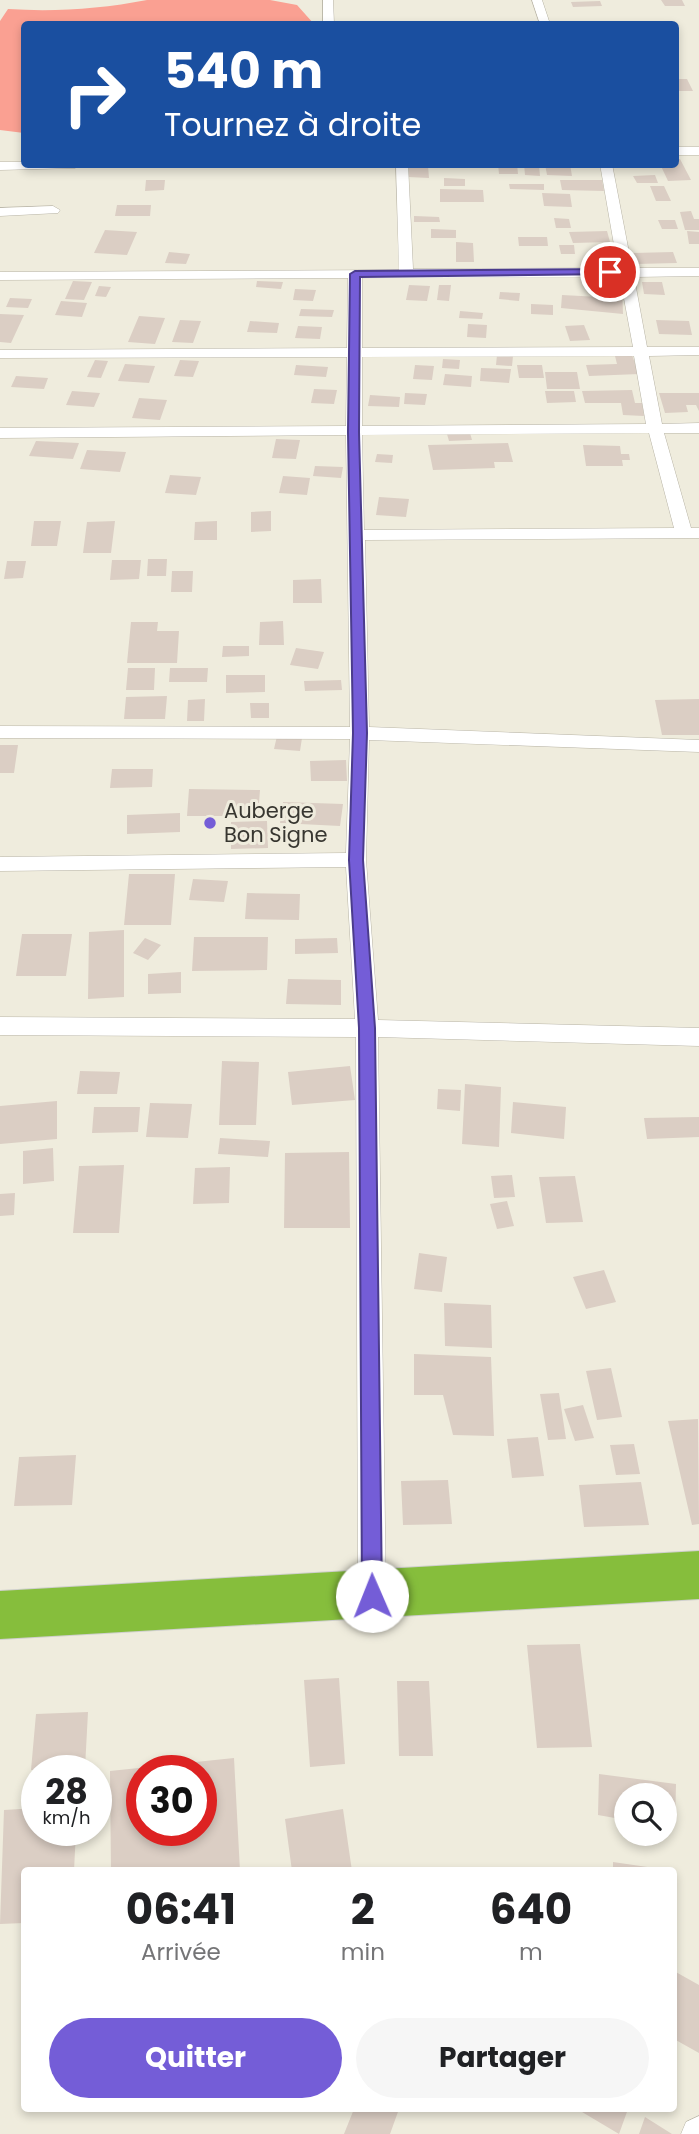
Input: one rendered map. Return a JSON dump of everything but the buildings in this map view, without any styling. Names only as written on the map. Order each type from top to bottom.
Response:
[{"type":"highway","points":[[0,1615],[372,1596],[699,1575]]},
{"type":"street","points":[[328,0],[328,21]]},
{"type":"street","points":[[537,0],[544,21]]},
{"type":"street","points":[[679,151],[699,151]]},
{"type":"street","points":[[0,166],[21,165]]},
{"type":"street","points":[[402,168],[406,274]]},
{"type":"street","points":[[356,535],[692,533],[655,428],[607,168]]},
{"type":"street","points":[[0,212],[53,210]]},
{"type":"street","points":[[0,276],[699,272]]},
{"type":"street","points":[[355,274],[353,352],[360,733],[356,860],[367,1028],[372,1596]]},
{"type":"street","points":[[0,354],[699,351]]},
{"type":"street","points":[[0,433],[699,428]]},
{"type":"street","points":[[0,732],[360,733],[699,746]]},
{"type":"street","points":[[0,864],[356,860]]},
{"type":"street","points":[[0,1026],[367,1028],[699,1037]]},
{"type":"shaded area","points":[[147,0],[270,0],[297,5],[311,21],[21,21],[21,133],[0,130],[0,21],[8,9],[112,6]]},
{"type":"place","name":"Auberge Bon Signe","points":[[210,823]]},
{"type":"route","points":[[372,1596],[367,1028],[356,860],[360,733],[353,352],[355,274],[610,272]]}]
